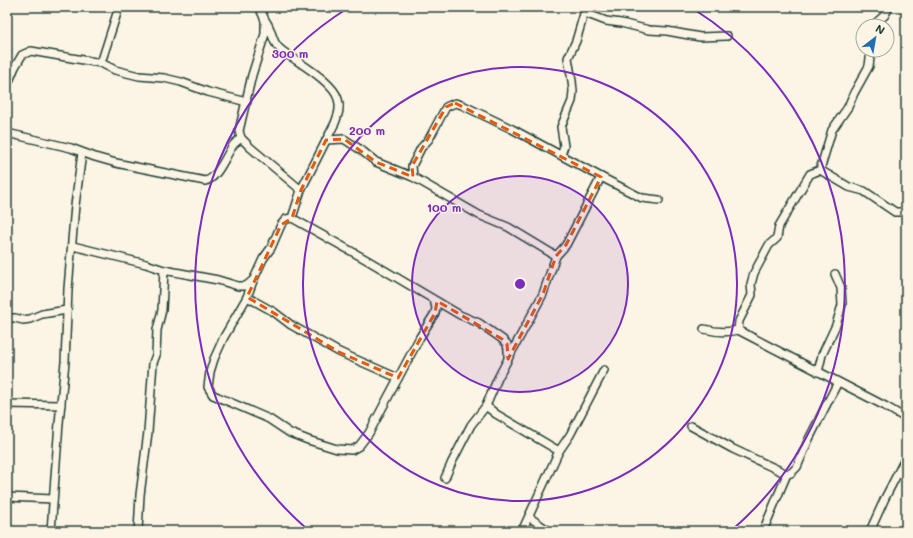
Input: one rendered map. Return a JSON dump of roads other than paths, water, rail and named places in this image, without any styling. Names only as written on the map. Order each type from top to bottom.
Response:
[{"type":"street","points":[[101,63],[119,7]]},
{"type":"street","points":[[259,7],[269,25],[272,37],[278,47],[322,79],[338,97],[340,107],[339,114],[301,190],[292,218]]},
{"type":"street","points":[[882,18],[889,7]]},
{"type":"street","points":[[561,155],[564,146],[561,127],[572,101],[573,91],[568,58],[576,41],[586,10],[606,21],[636,26],[649,30],[667,31],[700,37],[727,36]]},
{"type":"street","points":[[265,20],[265,34],[252,75],[239,131],[241,138],[251,148],[301,190]]},
{"type":"street","points":[[7,86],[22,55],[31,51],[101,63],[115,70],[139,76],[164,78],[181,82],[208,92],[246,102]]},
{"type":"street","points":[[820,170],[832,130],[848,107],[854,93],[870,66],[870,58]]},
{"type":"street","points":[[412,177],[412,166],[421,148],[429,139],[446,107],[454,103],[505,125],[642,198],[659,200]]},
{"type":"street","points":[[7,133],[71,148],[82,153],[116,162],[205,181],[210,180],[235,143],[241,138]]},
{"type":"street","points":[[326,140],[344,139],[376,162],[412,177],[479,215],[508,227],[556,256]]},
{"type":"street","points":[[50,531],[65,362],[68,289],[75,205],[82,153]]},
{"type":"street","points":[[820,170],[849,187],[864,192],[895,212],[906,212]]},
{"type":"street","points":[[738,330],[739,321],[752,295],[754,273],[769,245],[777,238],[779,226],[810,174],[820,170]]},
{"type":"street","points":[[445,478],[471,425],[486,406],[498,378],[542,294],[556,256],[566,245],[601,177]]},
{"type":"street","points":[[434,300],[436,308],[435,313],[369,433],[359,446],[352,450],[337,450],[285,430],[269,419],[218,398],[213,395],[208,387],[210,372],[224,337],[247,297],[263,259],[271,248],[281,225],[286,220],[292,218],[368,260],[460,315],[479,323],[507,344],[508,359]]},
{"type":"street","points":[[72,246],[146,264],[164,270],[218,280],[238,286],[246,286],[253,281]]},
{"type":"street","points":[[138,531],[140,495],[148,432],[153,363],[156,355],[157,330],[162,310],[164,270]]},
{"type":"street","points":[[818,372],[822,355],[836,325],[842,305],[841,288],[834,274]]},
{"type":"street","points":[[247,297],[339,352],[398,378]]},
{"type":"street","points":[[7,318],[23,320],[42,314],[67,310]]},
{"type":"street","points":[[704,329],[716,332],[730,332],[738,330],[885,406],[906,421]]},
{"type":"street","points":[[522,531],[559,451],[570,435],[604,370]]},
{"type":"street","points":[[763,531],[787,474],[791,473],[797,467],[809,439],[838,382]]},
{"type":"street","points":[[7,404],[61,405]]},
{"type":"street","points":[[486,406],[496,414],[559,451]]},
{"type":"street","points":[[691,426],[733,449],[787,474]]},
{"type":"street","points":[[870,531],[906,457]]},
{"type":"street","points":[[7,497],[53,499]]},
{"type":"street","points":[[529,517],[549,531]]}]
